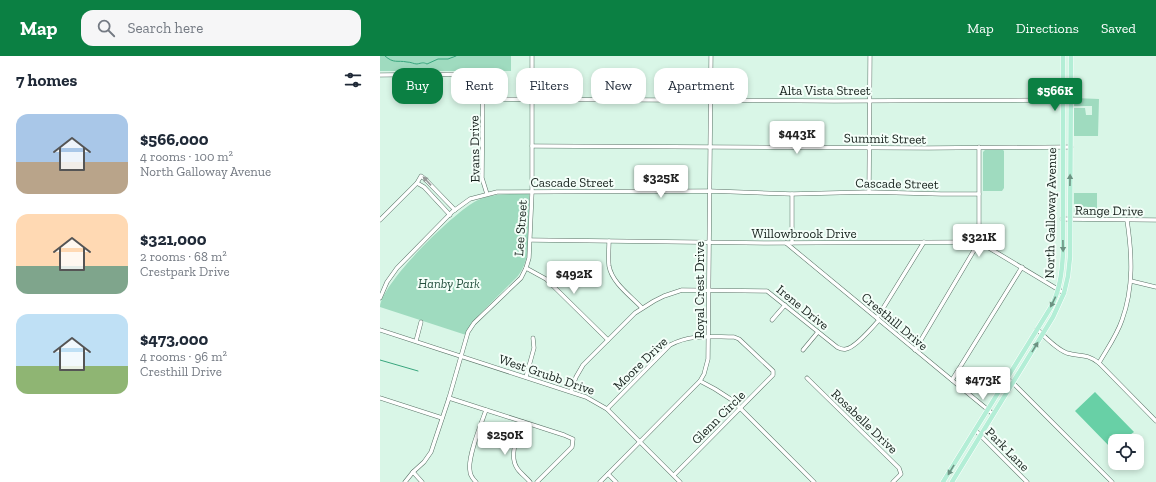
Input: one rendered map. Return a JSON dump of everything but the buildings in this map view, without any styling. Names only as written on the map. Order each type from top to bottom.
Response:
[{"type":"main road","name":"North Galloway Avenue","points":[[944,482],[1051,307],[1058,289],[1063,260],[1062,219],[1064,56]]},
{"type":"main road","name":"North Galloway Avenue","points":[[952,482],[1043,334],[1057,309],[1064,292],[1068,276],[1070,257],[1071,56]]},
{"type":"main road","points":[[964,448],[970,452]]},
{"type":"street","name":"Lee Street","points":[[532,56],[532,68]]},
{"type":"street","name":"Royal Crest Drive","points":[[711,56],[711,68]]},
{"type":"street","points":[[869,192],[870,56]]},
{"type":"street","name":"Evans Drive","points":[[380,75],[451,74]]},
{"type":"street","name":"Alta Vista Street","points":[[583,99],[654,99]]},
{"type":"street","name":"Alta Vista Street","points":[[748,100],[1070,100]]},
{"type":"street","name":"Evans Drive","points":[[483,104],[482,178],[487,194]]},
{"type":"street","name":"Lee Street","points":[[405,482],[412,472],[428,457],[442,418],[468,332],[474,323],[521,278],[526,268],[531,240],[532,104]]},
{"type":"street","name":"Royal Crest Drive","points":[[600,482],[700,381],[704,374],[708,359],[709,337],[711,104]]},
{"type":"street","name":"Summit Street","points":[[532,146],[1071,147]]},
{"type":"street","points":[[915,350],[979,242],[980,147]]},
{"type":"street","points":[[380,218],[417,183],[420,177],[424,177],[455,210]]},
{"type":"street","points":[[417,183],[424,187],[450,214]]},
{"type":"street","name":"Cascade Street","points":[[380,298],[387,282],[397,268],[450,214],[470,199],[487,194],[505,192],[710,192],[792,194],[869,192],[979,194]]},
{"type":"street","points":[[792,194],[792,243]]},
{"type":"street","name":"Range Drive","points":[[1062,219],[1156,220]]},
{"type":"street","points":[[1099,363],[1122,320],[1128,298],[1132,262],[1127,220]]},
{"type":"street","name":"Willowbrook Drive","points":[[531,240],[792,243],[979,242]]},
{"type":"street","points":[[609,241],[609,265],[612,274],[615,280],[642,308]]},
{"type":"street","name":"Cresthill Drive","points":[[785,242],[993,414]]},
{"type":"street","name":"Irene Drive","points":[[571,391],[576,376],[584,365],[642,308],[664,296],[682,290],[767,290],[836,347],[846,349],[851,347],[867,334],[878,319],[924,242]]},
{"type":"street","points":[[979,242],[1064,292]]},
{"type":"street","points":[[952,380],[1022,267]]},
{"type":"street","points":[[526,268],[546,279],[608,340]]},
{"type":"street","points":[[1131,281],[1156,287]]},
{"type":"street","points":[[772,320],[785,305]]},
{"type":"street","points":[[416,341],[422,322]]},
{"type":"street","points":[[1037,329],[1063,351],[1072,354],[1084,355],[1099,363],[1156,421]]},
{"type":"street","name":"West Grubb Drive","points":[[380,330],[586,396],[607,409],[680,482]]},
{"type":"street","points":[[803,350],[818,332]]},
{"type":"street","name":"Moore Drive","points":[[607,409],[670,345],[689,338],[734,337],[739,339],[772,371]]},
{"type":"street","points":[[526,377],[534,348],[533,338]]},
{"type":"street","name":"Glenn Circle","points":[[674,475],[773,375],[772,371]]},
{"type":"street","name":"Rosabelle Drive","points":[[807,378],[900,468],[901,474],[894,481]]},
{"type":"street","points":[[1007,379],[1013,383],[1112,482]]},
{"type":"street","points":[[700,381],[732,400],[814,482]]},
{"type":"street","points":[[380,398],[442,418]]},
{"type":"street","points":[[448,398],[569,436],[573,439],[572,447],[537,482]]},
{"type":"street","points":[[476,482],[469,470],[470,460],[486,410]]},
{"type":"street","points":[[523,422],[513,458],[516,467],[530,482]]},
{"type":"street","name":"Park Lane","points":[[975,430],[1027,482]]},
{"type":"street","points":[[412,472],[422,482]]},
{"type":"street","points":[[608,474],[616,482]]},
{"type":"green space","points":[[380,56],[511,56],[511,71],[508,71],[508,68],[451,68],[451,71],[443,71],[443,68],[392,68],[392,71],[380,71]]},
{"type":"green space","points":[[1075,98],[1099,99],[1098,136],[1074,136],[1074,108],[1085,108],[1086,115],[1092,115],[1092,106],[1074,106]]},
{"type":"green space","points":[[985,150],[1004,151],[1004,188],[1002,191],[983,191],[983,152]]},
{"type":"green space","points":[[1074,193],[1097,193],[1097,215],[1074,214]]},
{"type":"green space","name":"Hanby Park","points":[[503,194],[529,194],[530,237],[529,248],[523,268],[518,276],[472,322],[466,335],[380,307],[384,296],[406,265],[421,248],[468,206],[478,200],[490,196]]},
{"type":"green space","points":[[1095,392],[1134,432],[1131,434],[1108,434],[1108,445],[1075,411]]},
{"type":"waterway","points":[[385,56],[393,61],[417,64],[427,64],[438,59],[448,59],[456,56]]},
{"type":"waterway","points":[[380,360],[418,371]]}]
